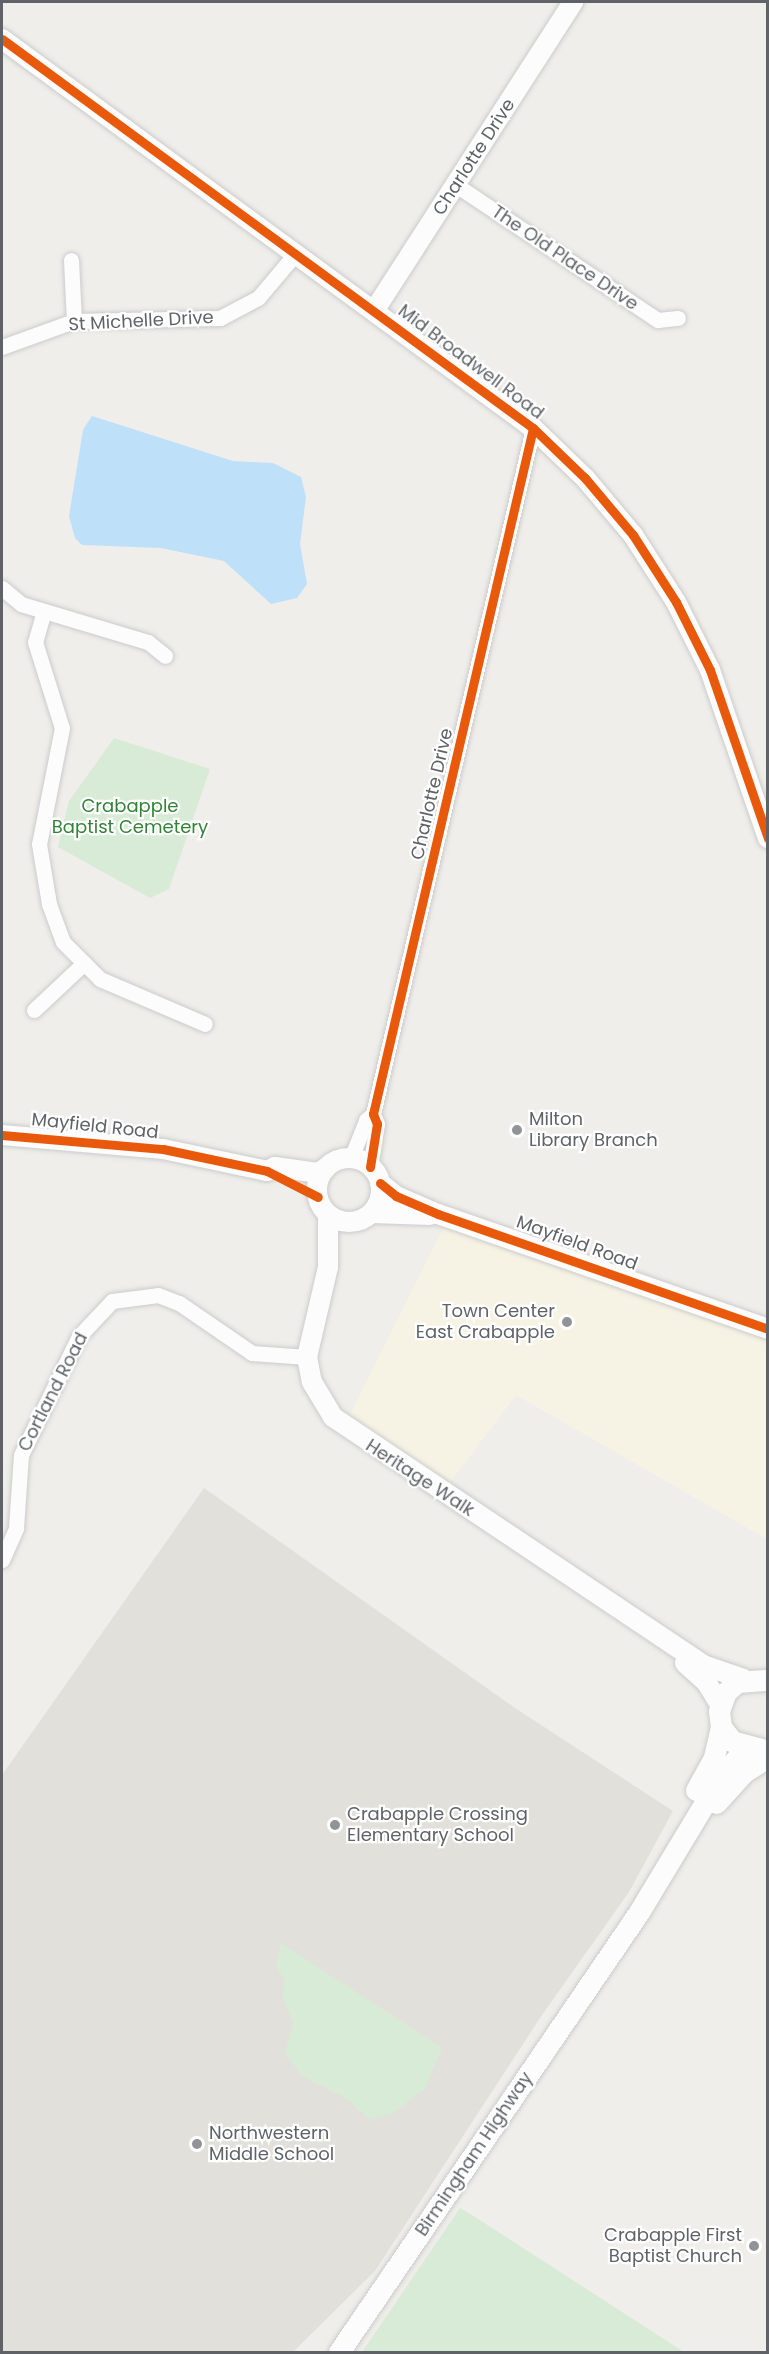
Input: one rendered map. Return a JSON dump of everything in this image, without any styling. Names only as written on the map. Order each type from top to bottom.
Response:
[{"type":"main road","points":[[720,1705],[726,1692],[759,1677]]},
{"type":"main road","name":"Birmingham Highway","points":[[607,1955],[710,1765],[721,1726],[720,1705]]},
{"type":"main road","points":[[721,1726],[737,1745],[764,1750]]},
{"type":"main road","name":"Birmingham Highway","points":[[339,2352],[607,1955],[685,1837],[729,1765],[764,1750]]},
{"type":"street","name":"Charlotte Drive","points":[[374,311],[573,2]]},
{"type":"street","name":"Mid Broadwell Road","points":[[2,39],[533,428],[609,504],[676,602],[710,670],[768,838]]},
{"type":"street","name":"The Old Place Drive","points":[[456,185],[658,320],[678,318]]},
{"type":"street","name":"St Michelle Drive","points":[[2,347],[74,321],[220,318],[258,298],[296,253]]},
{"type":"street","points":[[70,260],[74,321]]},
{"type":"street","name":"Charlotte Drive","points":[[375,1175],[377,1124],[373,1114],[533,428]]},
{"type":"street","points":[[2,588],[21,604],[148,642],[165,656]]},
{"type":"street","points":[[44,610],[35,642],[62,728],[39,844],[49,904],[63,942],[100,979],[205,1024]]},
{"type":"street","points":[[34,1010],[84,963]]},
{"type":"street","name":"Charlotte Drive","points":[[345,1159],[353,1154],[366,1120],[373,1114]]},
{"type":"street","name":"Mayfield Road","points":[[2,1135],[163,1149],[267,1171],[318,1197]]},
{"type":"street","points":[[345,1159],[375,1175],[381,1194],[372,1213],[351,1222],[328,1215],[318,1197],[318,1181],[326,1168],[345,1159]]},
{"type":"street","name":"Mayfield Road","points":[[267,1171],[275,1167],[318,1173],[326,1168]]},
{"type":"street","name":"Mayfield Road","points":[[375,1175],[396,1196],[438,1214],[768,1329]]},
{"type":"street","name":"Mayfield Road","points":[[372,1213],[438,1214]]},
{"type":"street","name":"Heritage Walk","points":[[328,1215],[328,1267],[307,1358],[320,1401],[356,1436],[703,1665],[759,1677]]},
{"type":"street","name":"Heritage Walk","points":[[328,1267],[351,1222]]},
{"type":"street","name":"Cortland Road","points":[[2,1560],[16,1528],[21,1455],[79,1336],[112,1301],[158,1295],[178,1303],[252,1353],[307,1358]]},
{"type":"street","name":"Heritage Walk","points":[[641,1623],[707,1683],[720,1705]]},
{"type":"shaded area","points":[[451,1213],[767,1319],[767,1539],[516,1395],[445,1489],[346,1422]]},
{"type":"shaded area","name":"Crabapple Crossing Elementary School","points":[[204,1488],[515,1708],[673,1811],[629,1892],[542,2015],[375,2271],[293,2352],[2,2352],[2,1775]]},
{"type":"green space","name":"Crabapple Baptist Cemetery","points":[[114,738],[210,769],[169,889],[150,898],[58,847],[69,801]]},
{"type":"green space","points":[[281,1943],[442,2048],[425,2088],[392,2114],[369,2119],[347,2099],[302,2076],[285,2053],[293,2023],[283,1998],[284,1979],[276,1966]]},
{"type":"green space","points":[[460,2208],[472,2215],[684,2352],[362,2352]]},
{"type":"water","points":[[92,416],[233,461],[273,463],[301,477],[306,497],[300,544],[307,584],[297,598],[271,604],[224,561],[161,548],[82,545],[75,538],[69,516],[83,430]]},
{"type":"cycle path","points":[[2,39],[533,428],[585,478],[633,535],[676,602],[710,670],[768,838]]},
{"type":"cycle path","points":[[370,1167],[377,1124],[373,1114],[533,428]]},
{"type":"cycle path","points":[[2,1135],[163,1149],[267,1171],[318,1197]]},
{"type":"cycle path","points":[[380,1183],[396,1196],[438,1214],[768,1329]]},
{"type":"place","name":"Milton Library Branch","points":[[517,1130]]},
{"type":"place","name":"Town Center East Crabapple","points":[[567,1322]]},
{"type":"place","name":"Crabapple Crossing Elementary School","points":[[335,1825]]},
{"type":"place","name":"Northwestern Middle School","points":[[197,2144]]},
{"type":"place","name":"Crabapple First Baptist Church","points":[[754,2246]]}]
